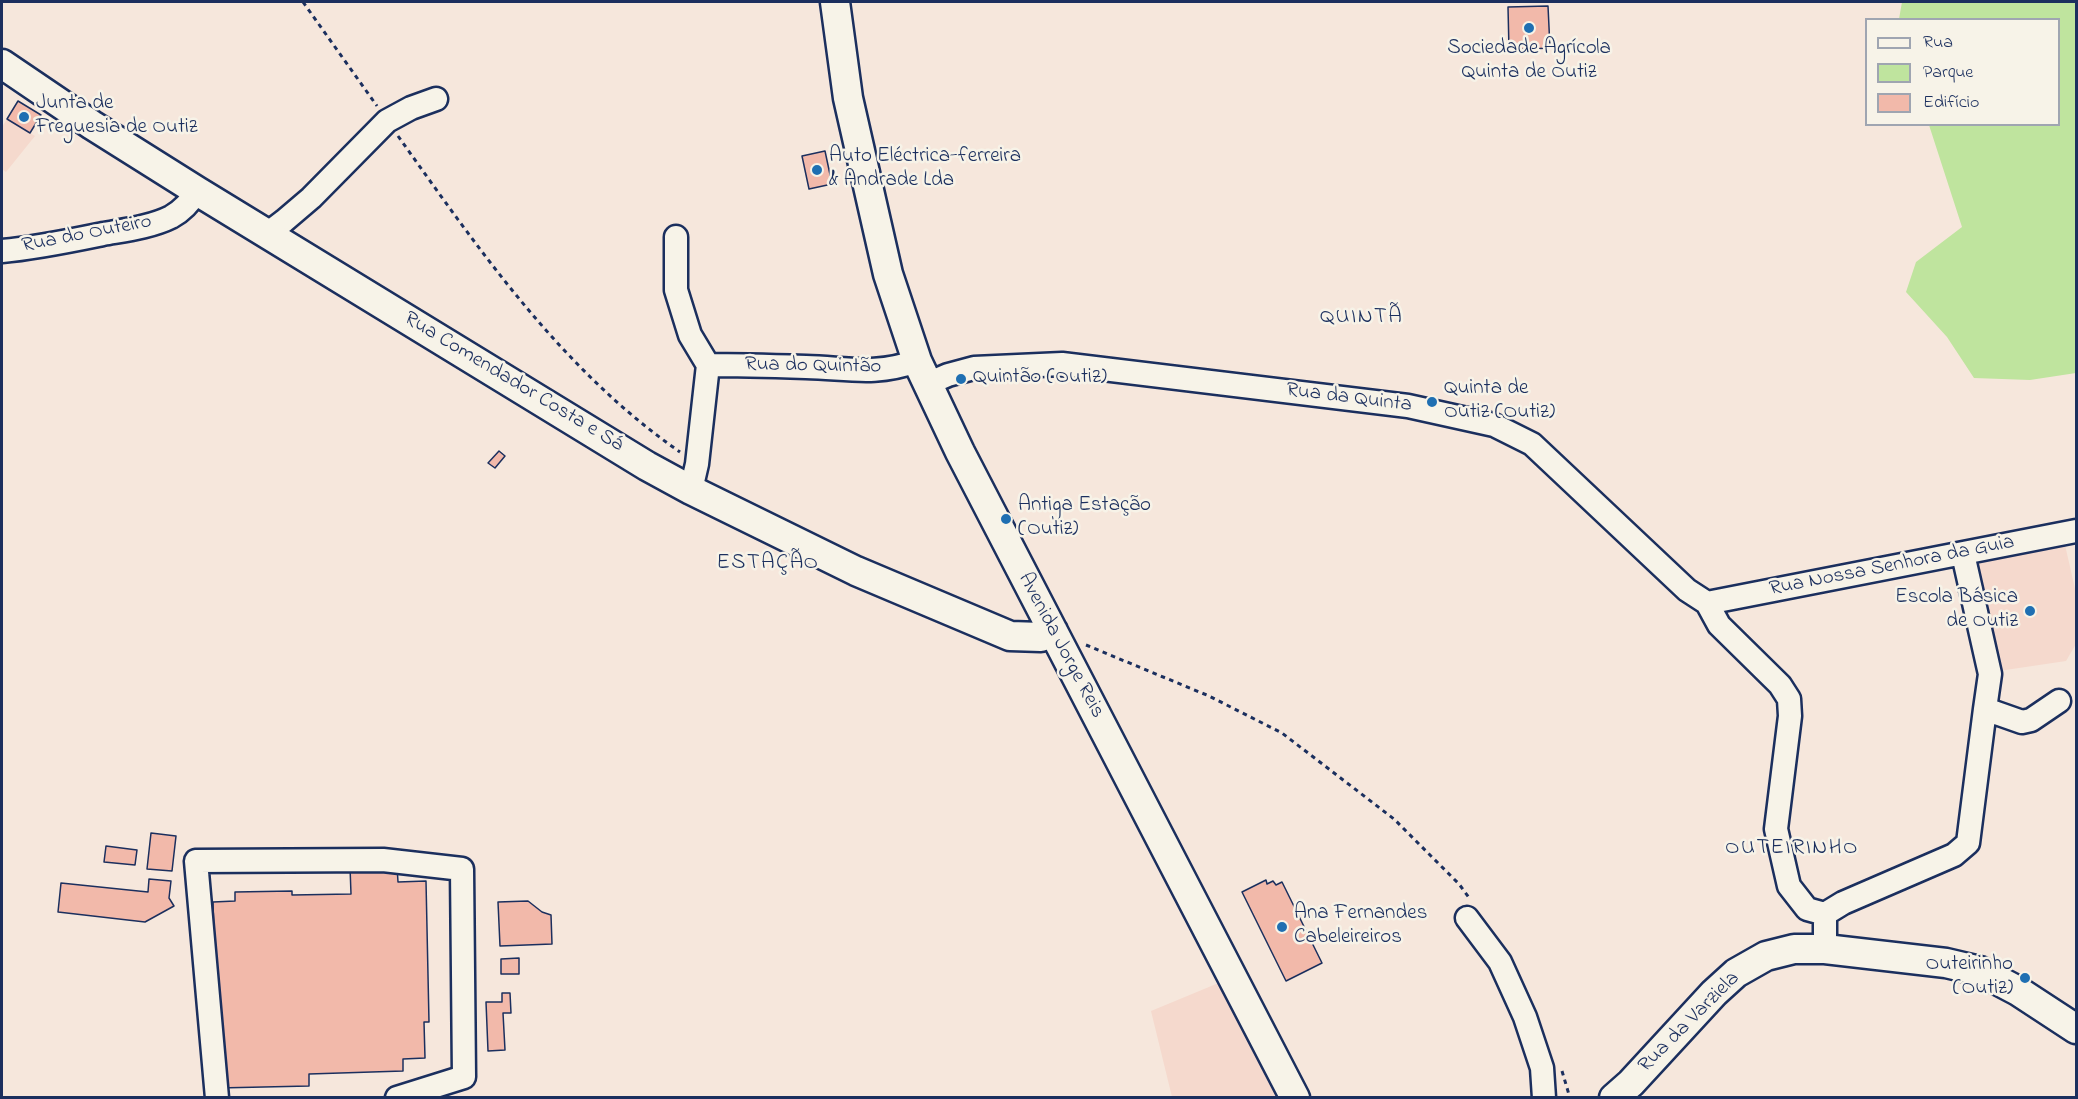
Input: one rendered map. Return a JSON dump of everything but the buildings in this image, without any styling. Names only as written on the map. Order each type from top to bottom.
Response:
[{"type":"main road","name":"Avenida Jorge Reis","points":[[835,2],[844,74],[863,166],[891,282],[922,373],[960,452],[1295,1098]]},
{"type":"main road","name":"Rua Comendador Costa e Sá","points":[[2,64],[92,125],[197,191],[648,466],[694,477],[856,571],[1010,636],[1041,637],[1053,631]]},
{"type":"main road","name":"Rua da Varziela","points":[[1614,1098],[1736,973],[1766,956],[1794,950],[1825,948],[1946,963],[1980,971],[2018,991],[2076,1029]]},
{"type":"street","points":[[267,234],[310,198],[387,121],[411,108],[436,99]]},
{"type":"street","name":"Rua do Outeiro","points":[[2,251],[139,227],[159,221],[183,209],[197,191]]},
{"type":"street","points":[[676,237],[675,290],[690,335],[708,365],[694,477]]},
{"type":"street","name":"Rua da Quinta","points":[[922,373],[948,375],[974,368],[1062,364],[1408,406],[1494,425],[1532,444],[1687,590],[1707,603]]},
{"type":"street","name":"Rua do Quintão","points":[[708,365],[809,367],[864,371],[896,368],[922,373]]},
{"type":"street","name":"Rua Nossa Senhora da Guia","points":[[1707,603],[2076,531]]},
{"type":"street","points":[[1707,603],[1719,625],[1780,685],[1789,699],[1790,716],[1776,829],[1789,886],[1807,909],[1825,914],[1843,903],[1954,855],[1968,843],[1990,674],[1964,554]]},
{"type":"street","points":[[1985,709],[2022,722],[2031,720],[2059,701]]},
{"type":"street","points":[[217,1098],[195,861],[383,860],[462,869],[464,1077],[397,1098]]},
{"type":"street","points":[[1469,910],[1500,962],[1525,1017],[1542,1068],[1545,1098]]},
{"type":"street","points":[[1825,914],[1825,948]]},
{"type":"path","points":[[303,2],[477,248],[523,305],[601,389],[674,448],[694,477]]},
{"type":"path","points":[[1084,644],[1209,696],[1282,733],[1394,819],[1459,884],[1469,910]]},
{"type":"path","points":[[1560,1067],[1570,1098]]},
{"type":"shaded area","points":[[18,101],[41,115],[30,133],[35,136],[6,172],[2,169],[2,127]]},
{"type":"shaded area","name":"Escola Básica de Outiz","points":[[2065,545],[2076,593],[2076,644],[2066,661],[1992,672],[1995,647],[1992,629],[1988,629],[1972,561]]},
{"type":"shaded area","points":[[1221,982],[1279,1097],[1172,1097],[1151,1011]]},
{"type":"green space","points":[[1902,2],[2076,2],[2076,373],[2030,380],[1974,378],[1947,337],[1906,292],[1916,262],[1962,227],[1929,126],[2060,126],[2060,18],[1899,18]]},
{"type":"place","name":"Sociedade Agrícola Quinta de Outiz","points":[[1529,28]]},
{"type":"place","name":"Junta de Freguesia de Outiz","points":[[24,117]]},
{"type":"place","name":"Auto Eléctrica-ferreira & Andrade Lda","points":[[817,170]]},
{"type":"place","name":"Quintão (Outiz)","points":[[961,379]]},
{"type":"place","name":"Quinta de Outiz (Outiz)","points":[[1432,402]]},
{"type":"place","name":"Antiga Estação (Outiz)","points":[[1006,519]]},
{"type":"place","name":"Escola Básica de Outiz","points":[[2030,611]]},
{"type":"place","name":"Ana Fernandes Cabeleireiros","points":[[1282,927]]},
{"type":"place","name":"Outeirinho (Outiz)","points":[[2025,978]]},
{"type":"district","name":"QUINTÃ","points":[[1361,318]]},
{"type":"district","name":"ESTAÇÃO","points":[[768,564]]},
{"type":"district","name":"OUTEIRINHO","points":[[1792,849]]}]
